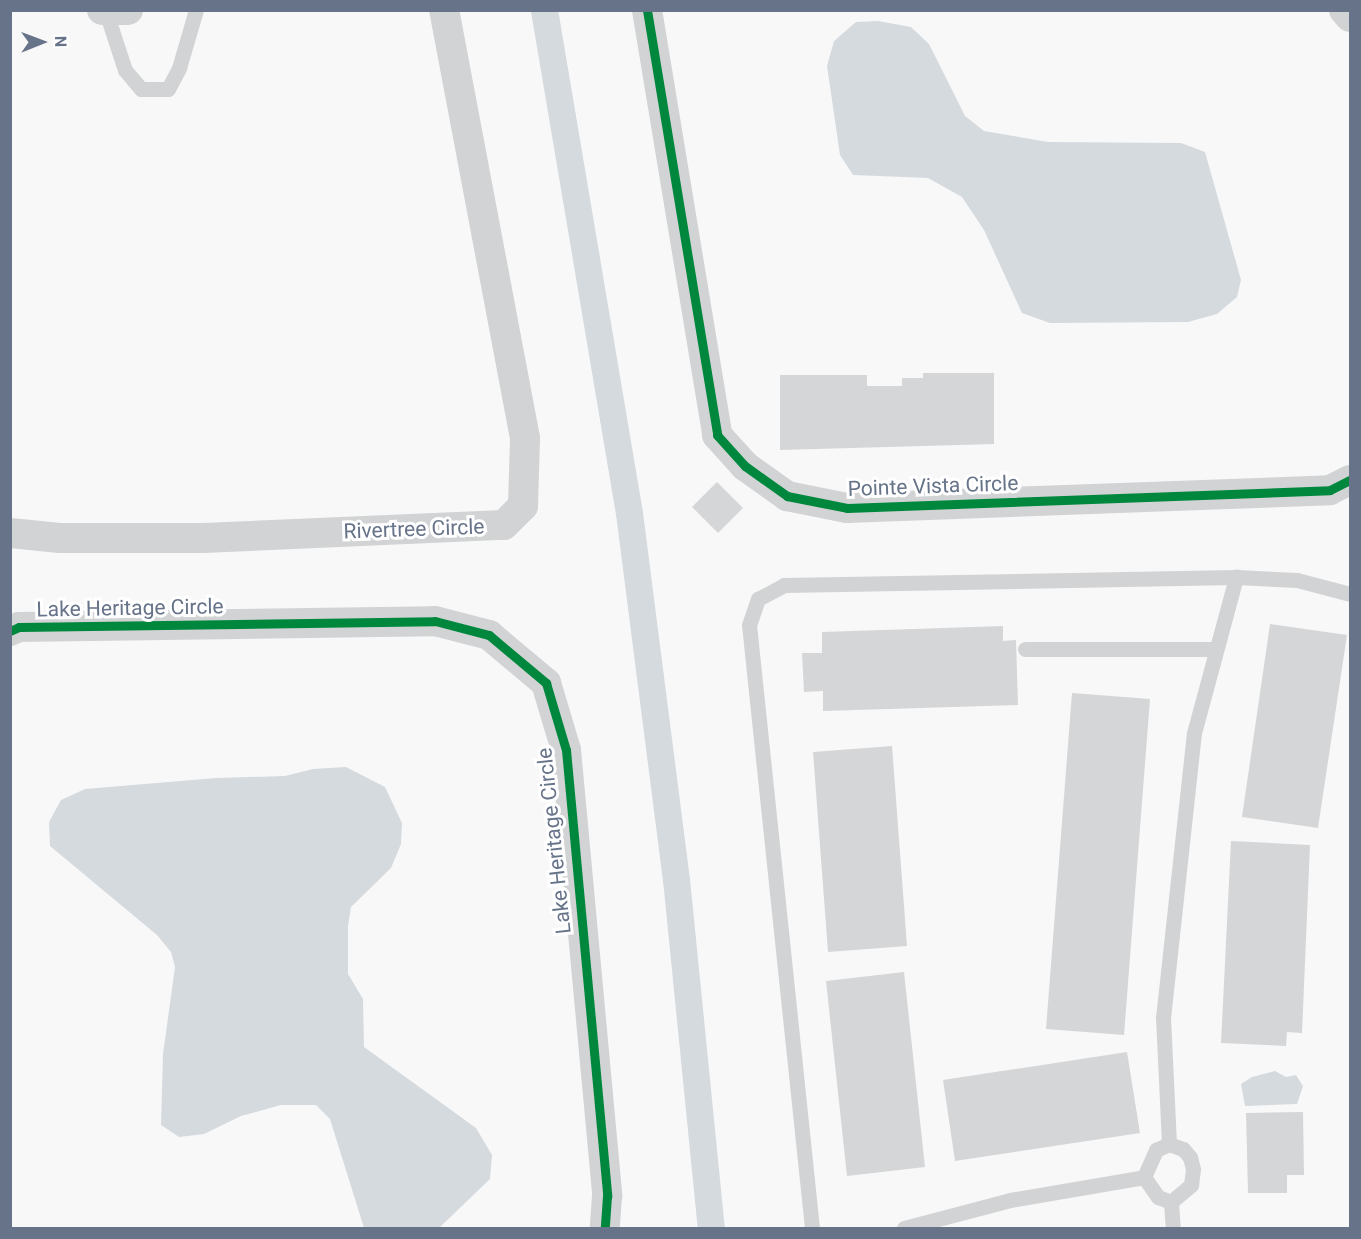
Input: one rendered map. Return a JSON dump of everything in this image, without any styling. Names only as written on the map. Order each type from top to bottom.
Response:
[{"type":"street","name":"Rivertree Circle","points":[[10,533],[60,538],[203,538],[504,525],[523,506],[525,438],[444,10]]},
{"type":"street","name":"Pointe Vista Circle","points":[[647,10],[717,435],[746,466],[787,496],[846,508],[1330,490],[1350,480]]},
{"type":"street","points":[[1344,10],[1350,17]]},
{"type":"street","name":"Lake Heritage Circle","points":[[10,631],[24,627],[435,621],[489,635],[546,683],[566,750],[607,1196],[605,1228]]},
{"type":"lane","points":[[112,11],[125,70],[141,89],[168,89],[178,68],[196,10]]},
{"type":"lane","points":[[812,1228],[749,625],[758,598],[784,585],[1236,577],[1297,580],[1350,594]]},
{"type":"lane","points":[[1169,1144],[1163,1018],[1194,733],[1236,577]]},
{"type":"lane","points":[[1025,649],[1216,649]]},
{"type":"lane","points":[[1144,1177],[1156,1150],[1169,1144],[1183,1149],[1193,1169],[1191,1185],[1171,1202]]},
{"type":"lane","points":[[1144,1177],[1158,1197],[1171,1202]]},
{"type":"lane","points":[[904,1228],[1010,1200],[1144,1177]]},
{"type":"lane","points":[[1171,1202],[1173,1228]]},
{"type":"shaded area","points":[[878,21],[911,27],[929,44],[965,116],[984,131],[1048,142],[1181,143],[1205,152],[1241,280],[1237,297],[1217,314],[1188,322],[1050,323],[1022,313],[984,230],[962,197],[928,178],[853,175],[840,155],[827,66],[834,41],[856,22]]},
{"type":"shaded area","points":[[346,767],[385,787],[402,823],[401,844],[391,868],[351,907],[348,926],[348,974],[363,999],[364,1047],[476,1128],[492,1155],[490,1179],[439,1228],[364,1228],[330,1119],[316,1105],[281,1105],[241,1116],[204,1134],[179,1137],[161,1125],[163,1054],[175,967],[171,952],[157,935],[50,846],[49,822],[61,800],[85,789],[216,778],[285,776],[313,769]]},
{"type":"shaded area","points":[[1275,1071],[1286,1077],[1296,1075],[1303,1086],[1297,1104],[1245,1106],[1241,1084],[1252,1077]]},
{"type":"building","points":[[923,373],[994,373],[994,444],[780,450],[780,375],[867,375],[867,386],[902,386],[902,378],[923,378]]},
{"type":"building","points":[[717,482],[743,508],[718,533],[692,507]]},
{"type":"building","points":[[1270,624],[1347,635],[1318,828],[1242,817]]},
{"type":"building","points":[[1003,626],[1003,641],[1016,640],[1018,705],[823,711],[823,691],[804,692],[802,653],[822,653],[822,632]]},
{"type":"building","points":[[1072,693],[1150,699],[1124,1035],[1046,1029]]},
{"type":"building","points":[[892,746],[907,946],[828,952],[813,752]]},
{"type":"building","points":[[1231,841],[1310,845],[1302,1033],[1287,1032],[1286,1046],[1221,1043]]},
{"type":"building","points":[[904,972],[925,1167],[847,1176],[826,981]]},
{"type":"building","points":[[1127,1052],[1140,1133],[955,1161],[943,1080]]},
{"type":"building","points":[[1303,1112],[1304,1175],[1287,1175],[1287,1193],[1248,1193],[1246,1113]]},
{"type":"waterway","points":[[544,10],[629,513],[676,879],[711,1228]]},
{"type":"cycle path","points":[[647,10],[717,435],[745,466],[787,496],[847,508],[1330,490],[1350,480]]},
{"type":"cycle path","points":[[10,631],[19,627],[435,621],[489,635],[546,683],[566,750],[607,1196],[605,1228]]}]
